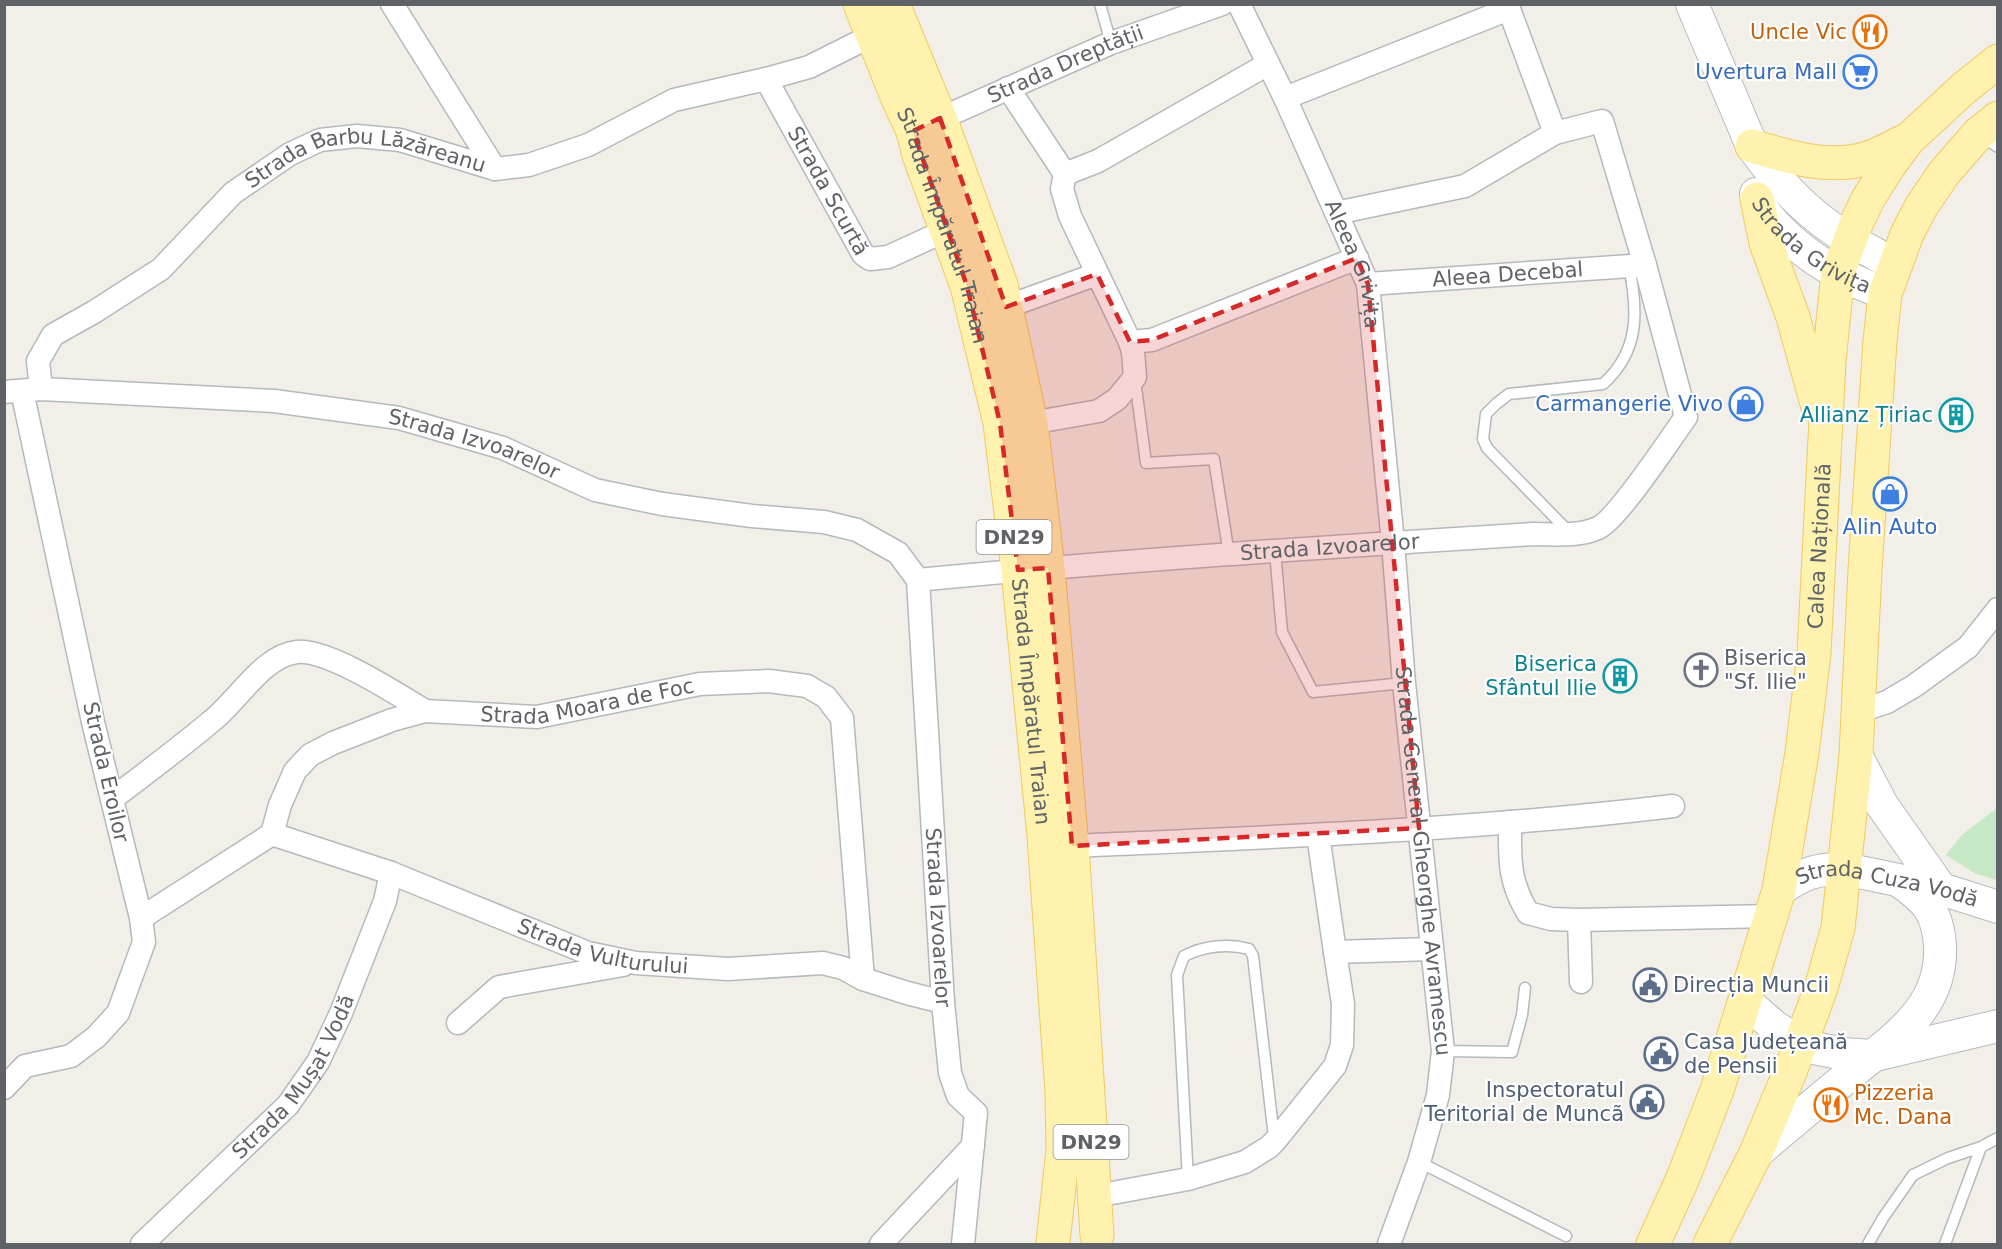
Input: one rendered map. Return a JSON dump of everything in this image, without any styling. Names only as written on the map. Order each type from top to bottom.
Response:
[{"type":"main road","name":"Strada Împăratul Traian","points":[[860,4],[898,99],[927,124]]},
{"type":"main road","name":"Strada Împăratul Traian","points":[[893,4],[927,124],[1001,285],[1031,423],[1033,569],[1044,836],[1062,1092],[1063,1150],[1052,1243]]},
{"type":"main road","name":"Calea Națională","points":[[1653,1245],[1702,1132],[1717,1090],[1775,903],[1801,764],[1814,653],[1829,361],[1838,273],[1868,199],[1908,140],[1963,89],[1998,61]]},
{"type":"main road","name":"Strada Împăratul Traian","points":[[927,124],[919,155],[967,286],[1033,569],[1072,846],[1089,1130],[1096,1196],[1104,1240]]},
{"type":"main road","points":[[1710,1245],[1756,1153],[1801,1043],[1830,959],[1838,928],[1856,755],[1880,341],[1890,279],[1907,234],[1921,207],[1944,173],[1991,133]]},
{"type":"main road","points":[[1752,146],[1815,161],[1842,163],[1867,158],[1908,140]]},
{"type":"main road","points":[[1757,199],[1766,243],[1793,317],[1825,433]]},
{"type":"main road","name":"DN29","points":[[1052,1243],[1064,1234],[1077,1231],[1091,1232],[1104,1240]]},
{"type":"street","points":[[392,4],[495,169]]},
{"type":"street","name":"Strada Dreptății","points":[[927,124],[1111,43],[1222,4]]},
{"type":"street","name":"Aleea Grivița","points":[[1239,4],[1285,98],[1368,284],[1393,543]]},
{"type":"street","name":"Strada Grivița","points":[[1692,4],[1752,146],[1765,164],[1819,219],[1850,240],[1890,279]]},
{"type":"street","points":[[1285,98],[1508,7],[1555,133]]},
{"type":"street","name":"Strada Barbu Lăzăreanu","points":[[22,390],[53,335],[161,269],[233,193],[290,154],[320,140],[357,136],[400,140],[495,169],[529,165],[588,145],[675,100],[766,80],[809,67],[873,35]]},
{"type":"street","points":[[1065,174],[1098,161],[1268,64]]},
{"type":"street","name":"Strada Scurtă","points":[[766,80],[863,254],[870,259],[888,257],[947,230]]},
{"type":"street","points":[[1008,88],[1065,174],[1062,189],[1070,216],[1130,342],[1135,377],[1117,399],[1099,411],[1031,423]]},
{"type":"street","points":[[1336,213],[1465,186],[1555,133],[1602,122],[1637,266]]},
{"type":"street","name":"Strada Grivița","points":[[1752,146],[1752,173],[1757,199],[1773,223],[1808,254],[1838,273],[1890,279]]},
{"type":"street","points":[[1130,342],[1152,340],[1357,258]]},
{"type":"street","name":"Aleea Decebal","points":[[1368,284],[1637,266]]},
{"type":"street","name":"Strada Izvoarelor","points":[[918,580],[1275,551],[1534,534],[1572,535],[1599,528],[1619,508],[1686,417],[1637,266]]},
{"type":"street","points":[[1006,307],[1097,274]]},
{"type":"street","name":"Strada Izvoarelor","points":[[22,390],[274,401],[399,418],[503,448],[595,490],[662,504],[752,516],[824,522],[857,530],[898,553],[918,580],[943,1002],[950,1073],[958,1096],[976,1113],[963,1245]]},
{"type":"street","name":"Strada Eroilor","points":[[4,1088],[25,1066],[71,1056],[96,1037],[118,1013],[144,942],[141,918],[93,722],[22,390]]},
{"type":"street","name":"Strada General Gheorghe Avramescu","points":[[1389,1245],[1419,1162],[1438,1095],[1443,1051],[1404,683],[1393,543]]},
{"type":"street","points":[[1859,707],[1887,702],[1914,686],[1968,647],[1998,609]]},
{"type":"street","points":[[112,799],[215,718],[263,670],[282,655],[299,652],[339,664],[364,675],[425,711]]},
{"type":"street","name":"Strada Moara de Foc","points":[[272,834],[280,805],[295,771],[310,755],[333,743],[392,720],[425,711],[537,717],[700,684],[769,681],[807,686],[826,697],[842,718],[863,979]]},
{"type":"street","points":[[1856,755],[1877,797],[1941,889]]},
{"type":"street","points":[[1072,846],[1318,836],[1510,822],[1673,806]]},
{"type":"street","points":[[1510,822],[1511,875],[1517,896],[1528,913],[1551,919],[1579,920],[1775,903]]},
{"type":"street","points":[[141,918],[272,834]]},
{"type":"street","name":"Strada Vulturului","points":[[272,834],[391,873],[588,953],[636,963],[728,969],[823,963],[843,968],[863,979],[943,1002]]},
{"type":"street","points":[[1096,1196],[1188,1179],[1245,1162],[1275,1141],[1335,1066],[1342,1045],[1343,1004],[1318,836]]},
{"type":"street","name":"Strada Cuza Vodă","points":[[1775,903],[1808,872],[1845,869],[1941,889],[1998,907]]},
{"type":"street","name":"Strada Mușat Vodă","points":[[142,1245],[288,1105],[318,1062],[341,1013],[381,911],[391,873]]},
{"type":"street","points":[[1756,1153],[1916,1017],[1933,992],[1940,966],[1937,923],[1933,912],[1918,893],[1899,881]]},
{"type":"street","points":[[1579,920],[1581,982]]},
{"type":"street","points":[[1335,952],[1432,949]]},
{"type":"street","points":[[458,1023],[499,987],[636,963]]},
{"type":"street","points":[[1745,1001],[1775,1027],[1801,1043],[1829,1052],[1871,1056],[1998,1026]]},
{"type":"street","points":[[881,1245],[973,1146]]},
{"type":"lane","points":[[1100,4],[1111,43]]},
{"type":"lane","points":[[1572,535],[1487,448],[1483,439],[1486,414],[1509,394],[1604,384],[1615,373],[1628,348],[1636,320],[1634,292],[1637,266]]},
{"type":"lane","points":[[1135,377],[1146,464],[1214,459],[1229,555]]},
{"type":"lane","points":[[1275,551],[1282,632],[1313,692],[1404,683]]},
{"type":"lane","points":[[1188,1179],[1176,975],[1184,956],[1195,950],[1233,945],[1249,949],[1253,956],[1275,1141]]},
{"type":"lane","points":[[1443,1051],[1512,1053],[1522,1016],[1525,988]]},
{"type":"lane","points":[[1868,1245],[1912,1175],[1948,1158],[1981,1147],[1998,1137]]},
{"type":"lane","points":[[1945,1245],[1981,1147]]},
{"type":"lane","points":[[1419,1162],[1566,1236]]},
{"type":"highlighted area","points":[[940,118],[1006,307],[1097,274],[1130,342],[1152,340],[1357,258],[1368,284],[1419,828],[1072,846],[1048,568],[1018,570],[1000,423],[967,286],[913,131]]},
{"type":"green space","points":[[1997,808],[1997,880],[1976,874],[1946,855],[1963,834]]},
{"type":"place","name":"Uncle Vic","points":[[1870,32]]},
{"type":"place","name":"Uvertura Mall","points":[[1860,72]]},
{"type":"place","name":"Carmangerie Vivo","points":[[1746,404]]},
{"type":"place","name":"Allianz Țiriac","points":[[1956,415]]},
{"type":"place","name":"Alin Auto","points":[[1890,494]]},
{"type":"place","name":"Biserica \"Sf. Ilie\"","points":[[1701,670]]},
{"type":"place","name":"Biserica Sfântul Ilie","points":[[1620,676]]},
{"type":"place","name":"Direcția Muncii","points":[[1650,985]]},
{"type":"place","name":"Casa Județeană de Pensii","points":[[1661,1054]]},
{"type":"place","name":"Inspectoratul Teritorial de Muncã","points":[[1647,1102]]},
{"type":"place","name":"Pizzeria Mc. Dana","points":[[1831,1105]]}]
